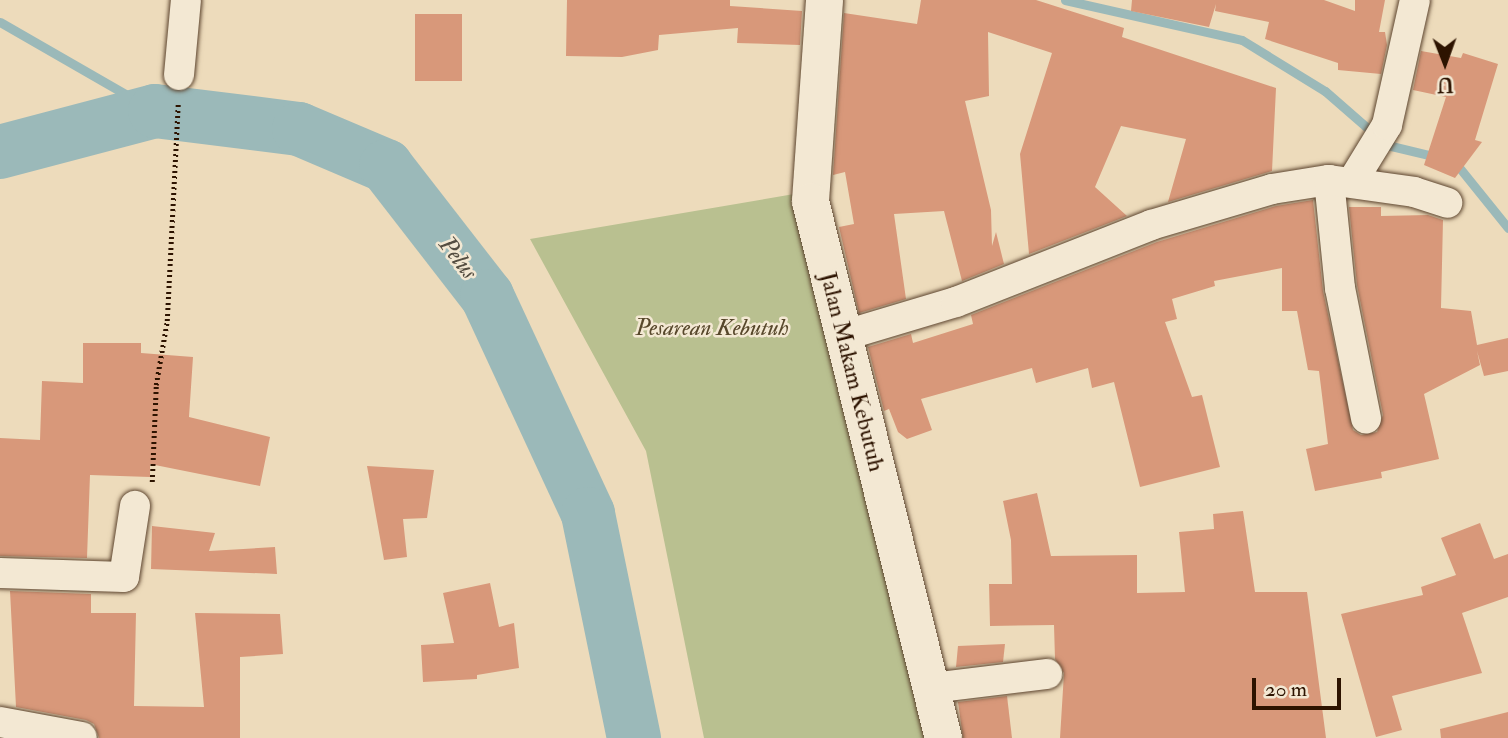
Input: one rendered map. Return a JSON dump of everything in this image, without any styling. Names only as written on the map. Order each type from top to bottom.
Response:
[{"type":"street","points":[[179,75],[186,0]]},
{"type":"street","name":"Jalan Makam Kebutuh","points":[[824,0],[810,201],[943,738]]},
{"type":"street","points":[[1366,418],[1340,288],[1341,181],[1369,155],[1387,125],[1415,0]]},
{"type":"street","points":[[842,336],[957,302],[1152,225],[1272,189],[1341,181],[1414,192],[1447,203]]},
{"type":"street","points":[[0,573],[124,577],[135,506]]},
{"type":"street","points":[[931,688],[1047,674]]},
{"type":"street","points":[[0,722],[82,737]]},
{"type":"path","points":[[135,506],[152,490],[156,385],[167,321],[179,75]]},
{"type":"green space","name":"Pesarean Kebutuh","points":[[800,193],[934,738],[704,738],[646,451],[530,239]]},
{"type":"building","points":[[567,0],[730,0],[730,6],[802,11],[800,45],[737,43],[738,28],[659,35],[658,50],[622,57],[566,56]]},
{"type":"building","points":[[921,0],[1036,0],[1124,28],[1122,37],[1276,88],[1272,171],[1168,202],[1186,139],[1121,126],[1095,187],[1127,216],[1029,254],[1020,154],[1052,53],[988,32],[989,96],[965,101],[991,210],[992,246],[996,232],[1004,264],[962,281],[944,211],[894,214],[906,299],[859,313],[839,227],[854,224],[845,172],[833,175],[844,13],[917,24]]},
{"type":"building","points":[[1132,0],[1324,0],[1355,11],[1355,0],[1385,0],[1379,32],[1385,32],[1387,45],[1381,74],[1338,70],[1338,63],[1265,39],[1269,22],[1215,11],[1216,4],[1209,27],[1131,11]]},
{"type":"building","points":[[415,14],[462,14],[462,81],[415,81]]},
{"type":"building","points":[[1421,51],[1461,58],[1463,53],[1498,64],[1475,140],[1482,142],[1455,178],[1424,165],[1446,97],[1413,90]]},
{"type":"building","points":[[1313,200],[1323,291],[1353,430],[1361,435],[1377,432],[1383,415],[1357,285],[1349,207],[1381,207],[1381,216],[1428,215],[1443,220],[1441,308],[1471,311],[1477,345],[1508,338],[1508,371],[1484,376],[1477,351],[1480,365],[1424,394],[1439,459],[1381,472],[1382,478],[1315,491],[1306,449],[1328,444],[1319,371],[1308,370],[1297,311],[1282,311],[1282,268],[1214,281],[1215,286],[1172,299],[1177,319],[1165,322],[1192,397],[1202,395],[1220,467],[1140,487],[1114,382],[1092,388],[1088,368],[1036,383],[1032,368],[921,399],[932,430],[907,439],[898,432],[889,409],[884,411],[868,347],[911,334],[913,343],[973,324],[971,315],[1157,242],[1276,206]]},
{"type":"building","points":[[83,343],[141,343],[141,353],[193,357],[189,417],[270,437],[260,486],[150,464],[150,477],[90,475],[87,558],[0,556],[0,438],[40,440],[42,381],[83,383]]},
{"type":"building","points":[[367,466],[434,470],[427,518],[403,519],[407,557],[384,560]]},
{"type":"building","points":[[1037,493],[1051,556],[1137,555],[1137,593],[1185,592],[1179,532],[1214,529],[1213,514],[1243,511],[1255,592],[1307,592],[1326,738],[1060,738],[1064,673],[1055,659],[1054,625],[990,626],[989,584],[1012,584],[1011,540],[1003,501]]},
{"type":"building","points":[[1480,523],[1494,559],[1508,554],[1508,597],[1462,613],[1482,673],[1392,696],[1402,730],[1376,737],[1341,614],[1423,595],[1421,587],[1456,575],[1441,538]]},
{"type":"building","points":[[152,526],[215,533],[209,551],[275,547],[277,574],[151,569]]},
{"type":"building","points":[[490,583],[499,627],[514,623],[519,668],[477,675],[477,679],[423,682],[421,645],[454,643],[443,593]]},
{"type":"building","points":[[10,591],[91,594],[91,613],[136,613],[134,706],[204,707],[195,613],[280,614],[283,654],[240,657],[240,738],[99,738],[94,724],[86,720],[16,707]]},
{"type":"building","points":[[1005,644],[1003,662],[956,667],[958,646]]},
{"type":"building","points":[[1007,696],[1012,738],[963,738],[958,702]]},
{"type":"building","points":[[1508,712],[1508,738],[1441,738],[1440,729]]},
{"type":"waterway","points":[[1065,0],[1242,40],[1325,91],[1387,145],[1437,157]]},
{"type":"waterway","points":[[0,22],[155,111]]},
{"type":"waterway","name":"Pelus","points":[[0,152],[155,111],[299,129],[386,166],[487,296],[588,514],[634,738]]},
{"type":"waterway","points":[[1454,161],[1508,228]]}]
